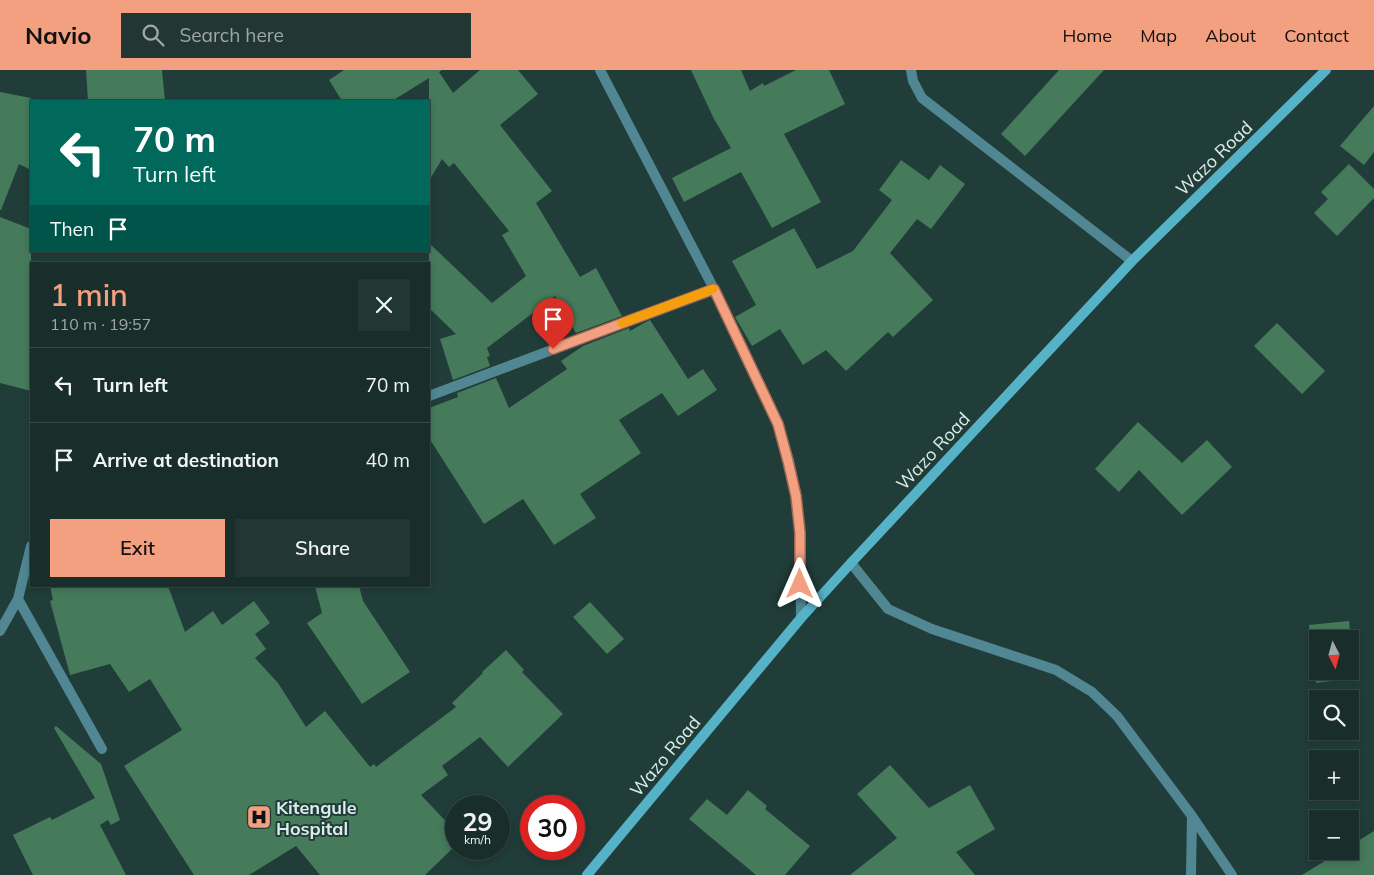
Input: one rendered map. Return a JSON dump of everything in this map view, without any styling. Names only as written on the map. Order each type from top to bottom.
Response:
[{"type":"main road","name":"Wazo Road","points":[[587,875],[801,618],[851,563],[1132,260],[1326,70]]},
{"type":"street","points":[[600,70],[714,289],[778,424],[796,496],[800,533],[801,618]]},
{"type":"street","points":[[911,70],[912,81],[922,98],[1132,260]]},
{"type":"street","points":[[430,396],[714,289]]},
{"type":"street","points":[[0,631],[18,598],[30,550]]},
{"type":"street","points":[[851,563],[888,609],[932,629],[1056,670],[1092,692],[1117,716],[1192,816],[1232,875]]},
{"type":"street","points":[[18,598],[102,749]]},
{"type":"street","points":[[1192,816],[1192,875]]},
{"type":"building","points":[[86,70],[162,70],[165,100],[88,100]]},
{"type":"building","points":[[344,70],[442,70],[439,72],[453,93],[480,70],[518,70],[538,94],[500,125],[552,191],[536,203],[580,277],[596,268],[622,316],[576,333],[555,296],[487,348],[490,356],[487,357],[490,366],[453,380],[440,339],[456,334],[430,309],[430,244],[492,303],[526,276],[502,235],[509,231],[454,163],[449,167],[442,159],[430,179],[429,78],[394,100],[341,100],[329,80]]},
{"type":"building","points":[[691,70],[741,70],[750,91],[763,83],[764,86],[796,70],[829,70],[845,104],[784,134],[821,202],[772,228],[741,172],[684,202],[672,178],[731,148],[714,119]]},
{"type":"building","points":[[1059,70],[1104,70],[1025,156],[1001,134]]},
{"type":"building","points":[[0,92],[31,98],[31,100],[30,170],[19,164],[0,210]]},
{"type":"building","points":[[1374,106],[1374,152],[1364,165],[1340,146]]},
{"type":"building","points":[[901,160],[929,180],[940,165],[965,184],[931,229],[917,219],[890,253],[933,300],[893,337],[888,332],[846,371],[826,350],[803,365],[780,329],[752,346],[735,317],[756,305],[732,261],[794,228],[817,269],[853,251],[892,200],[879,190]]},
{"type":"building","points":[[1349,164],[1374,189],[1374,198],[1337,236],[1314,213],[1328,199],[1321,192]]},
{"type":"building","points":[[0,217],[30,229],[31,262],[30,391],[0,383]]},
{"type":"building","points":[[650,320],[688,379],[703,369],[717,390],[678,416],[662,393],[619,420],[641,453],[580,494],[596,518],[554,545],[523,499],[484,524],[430,440],[430,408],[458,397],[457,393],[496,378],[509,408],[567,369],[561,361],[583,346],[629,328],[630,331]]},
{"type":"building","points":[[1277,323],[1325,371],[1302,394],[1254,346]]},
{"type":"building","points":[[1138,422],[1182,463],[1207,440],[1232,467],[1182,515],[1139,470],[1119,492],[1095,469]]},
{"type":"building","points":[[50,587],[168,587],[185,632],[213,611],[222,625],[254,601],[270,623],[255,634],[266,649],[255,658],[278,683],[306,727],[325,711],[370,767],[374,764],[376,767],[456,707],[452,703],[506,650],[524,670],[522,672],[563,714],[508,767],[480,737],[442,766],[448,775],[421,795],[445,820],[445,856],[425,875],[320,875],[296,846],[249,875],[194,875],[124,766],[182,730],[150,679],[129,692],[110,664],[70,675],[50,601],[53,600]]},
{"type":"building","points":[[315,587],[359,587],[363,601],[410,672],[362,704],[307,623],[322,613]]},
{"type":"building","points":[[590,602],[624,639],[607,654],[573,617]]},
{"type":"building","points":[[1349,621],[1350,630],[1310,630],[1309,625]]},
{"type":"building","points":[[1316,680],[1339,680],[1316,683]]},
{"type":"building","points":[[56,726],[101,764],[120,820],[111,825],[108,820],[100,825],[126,875],[33,875],[13,835],[50,817],[52,820],[95,798],[54,728]]},
{"type":"building","points":[[890,765],[929,808],[970,785],[995,829],[956,852],[975,875],[850,875],[897,838],[857,794]]},
{"type":"building","points":[[748,790],[767,806],[765,809],[810,846],[785,875],[756,875],[689,819],[707,799],[727,815]]},
{"type":"building","points":[[1374,831],[1374,875],[1302,875],[1326,860],[1359,860],[1359,840]]},
{"type":"slow traffic","points":[[622,323],[713,289]]},
{"type":"place","name":"Kitengule Hospital","points":[[259,817]]},
{"type":"route","points":[[553,349],[714,289],[778,424],[796,496],[800,533],[800,584]]}]
